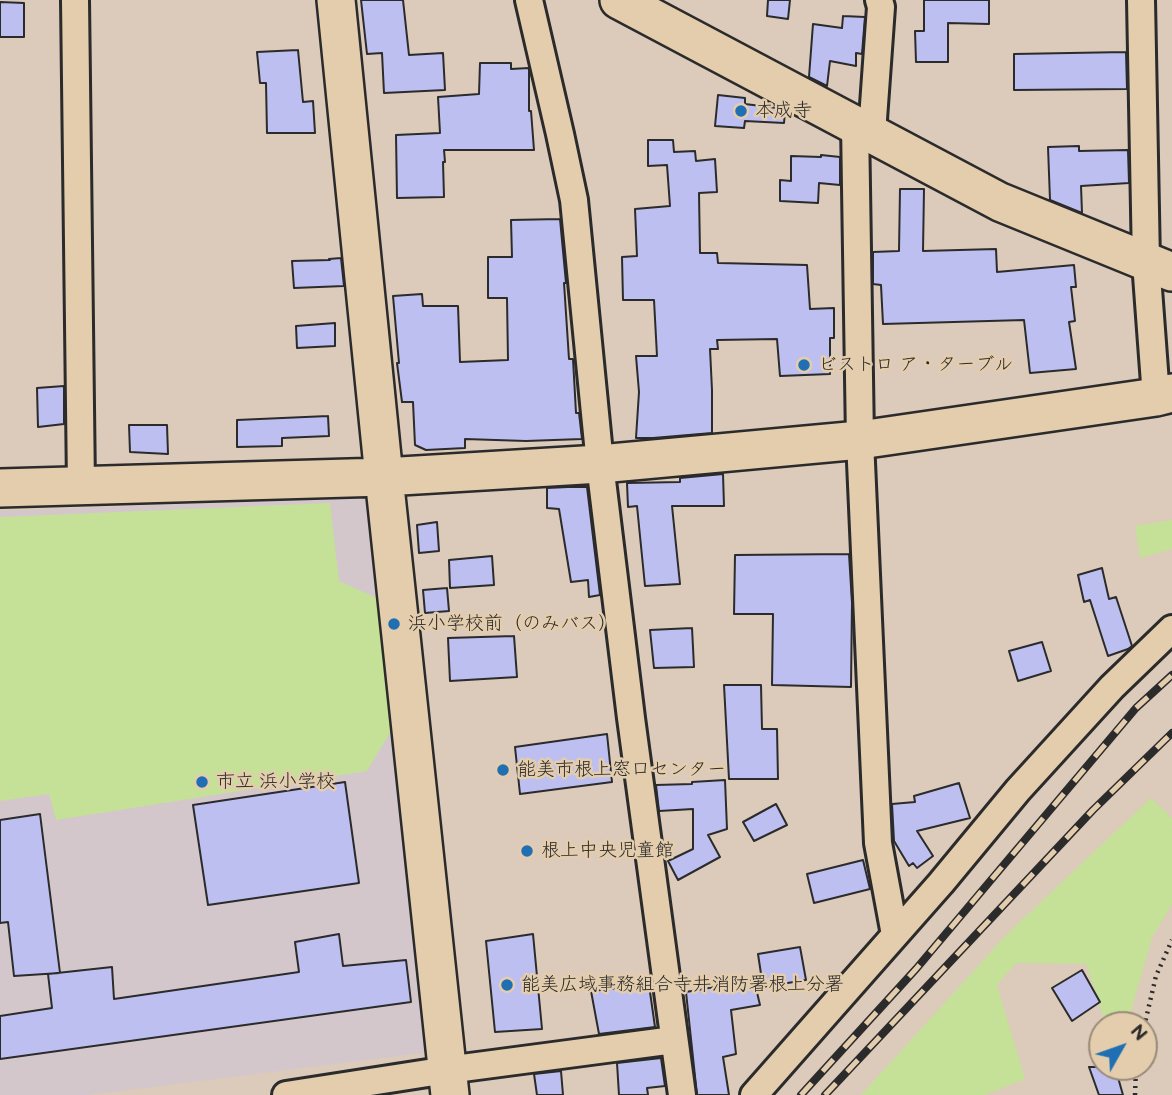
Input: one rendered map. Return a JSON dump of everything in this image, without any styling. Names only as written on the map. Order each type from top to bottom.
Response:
[{"type":"street","points":[[75,0],[81,486]]},
{"type":"street","points":[[336,0],[449,1082]]},
{"type":"street","points":[[529,0],[574,200],[600,464],[629,705],[682,1095]]},
{"type":"street","points":[[619,0],[1000,202],[1159,267]]},
{"type":"street","points":[[879,0],[881,6],[864,129],[860,440],[878,843],[895,935]]},
{"type":"street","points":[[0,488],[384,477],[600,464],[860,440],[1164,395],[1159,267],[1141,0]]},
{"type":"street","points":[[754,1095],[1018,790],[1112,687],[1172,629]]},
{"type":"street","points":[[286,1095],[449,1082],[674,1040]]},
{"type":"path","points":[[1148,1011],[1156,976],[1172,940]]},
{"type":"shaded area","name":"市立 浜小学校","points":[[376,497],[430,1052],[88,1095],[0,1095],[0,511]]},
{"type":"green space","points":[[330,503],[339,581],[379,599],[391,731],[367,771],[56,820],[49,794],[0,801],[0,517]]},
{"type":"green space","points":[[1172,520],[1172,549],[1140,558],[1135,526]]},
{"type":"green space","points":[[1151,798],[1172,818],[1172,904],[1152,938],[1131,1011],[1101,1011],[1086,964],[1016,963],[997,985],[1025,1079],[985,1095],[861,1095],[1008,933]]},
{"type":"building","points":[[361,0],[403,0],[409,55],[443,53],[445,90],[384,93],[382,53],[367,54]]},
{"type":"building","points":[[768,0],[790,0],[788,19],[767,16]]},
{"type":"building","points":[[924,0],[989,0],[989,24],[948,23],[948,62],[916,62],[915,31],[924,31]]},
{"type":"building","points":[[0,2],[24,3],[24,37],[0,37]]},
{"type":"building","points":[[843,16],[865,17],[862,54],[856,53],[856,66],[830,61],[827,86],[809,77],[813,24],[842,28]]},
{"type":"building","points":[[298,50],[303,102],[313,101],[315,133],[267,133],[266,83],[260,83],[257,52]]},
{"type":"building","points":[[1126,52],[1127,89],[1014,90],[1014,54]]},
{"type":"building","points":[[480,63],[511,63],[511,69],[529,68],[529,111],[534,150],[444,150],[444,197],[397,198],[396,135],[440,133],[438,97],[479,94]]},
{"type":"building","name":"本成寺","points":[[718,95],[745,98],[745,104],[777,108],[785,112],[784,123],[745,121],[744,128],[715,126]]},
{"type":"building","points":[[648,140],[673,140],[674,152],[695,151],[696,161],[715,159],[717,192],[699,193],[700,253],[717,253],[718,263],[807,265],[810,309],[834,308],[834,338],[830,338],[830,374],[780,376],[777,339],[717,340],[718,349],[710,349],[712,433],[636,438],[639,392],[636,356],[657,356],[654,300],[623,300],[622,257],[637,256],[635,209],[670,206],[667,165],[648,166]]},
{"type":"building","points":[[1079,146],[1079,151],[1128,150],[1129,183],[1081,186],[1082,213],[1050,200],[1048,147]]},
{"type":"building","points":[[791,156],[840,157],[840,185],[819,183],[818,203],[780,201],[780,180],[791,181]]},
{"type":"building","points":[[900,189],[924,189],[923,251],[996,249],[997,272],[1074,265],[1076,287],[1071,287],[1075,321],[1069,322],[1076,369],[1030,373],[1024,320],[883,324],[881,285],[873,284],[873,252],[899,251]]},
{"type":"building","points":[[560,219],[569,359],[573,359],[576,413],[579,413],[582,439],[465,439],[465,448],[426,450],[415,445],[413,402],[402,402],[393,296],[422,294],[423,306],[458,306],[460,362],[508,360],[507,298],[488,298],[488,257],[512,257],[511,220]]},
{"type":"building","points":[[341,258],[344,286],[294,288],[292,261]]},
{"type":"building","points":[[335,323],[335,346],[297,348],[296,326]]},
{"type":"building","points":[[64,386],[64,424],[38,427],[37,388]]},
{"type":"building","points":[[328,416],[329,436],[282,438],[282,446],[237,447],[237,420]]},
{"type":"building","points":[[129,425],[167,425],[168,454],[130,452]]},
{"type":"building","points":[[723,474],[724,506],[672,506],[680,584],[645,586],[637,506],[628,507],[627,483],[680,482],[680,478]]},
{"type":"building","points":[[587,487],[600,595],[589,597],[588,580],[571,582],[559,509],[547,508],[547,488]]},
{"type":"building","points":[[437,522],[439,551],[419,553],[417,525]]},
{"type":"building","points":[[849,554],[852,603],[851,687],[772,685],[773,614],[734,614],[735,555]]},
{"type":"building","points":[[492,556],[494,585],[450,588],[449,560]]},
{"type":"building","points":[[1102,568],[1109,599],[1116,597],[1132,646],[1108,656],[1090,600],[1084,602],[1078,575]]},
{"type":"building","points":[[447,588],[449,611],[425,613],[423,590]]},
{"type":"building","points":[[692,628],[694,667],[654,668],[650,630]]},
{"type":"building","points":[[514,636],[517,677],[450,681],[448,638]]},
{"type":"building","points":[[1042,642],[1051,671],[1018,681],[1009,651]]},
{"type":"building","points":[[724,685],[761,685],[762,729],[777,729],[778,779],[729,779]]},
{"type":"building","points":[[607,734],[612,782],[520,794],[515,747]]},
{"type":"building","points":[[725,780],[727,829],[708,835],[720,857],[678,880],[668,861],[693,849],[693,809],[659,811],[656,785]]},
{"type":"building","points":[[345,782],[359,883],[208,905],[193,805]]},
{"type":"building","points":[[959,783],[970,818],[917,831],[933,856],[917,868],[913,863],[909,866],[894,841],[892,804],[915,802],[914,796]]},
{"type":"building","points":[[776,804],[787,825],[754,841],[743,822]]},
{"type":"building","points":[[40,814],[60,973],[14,976],[8,922],[0,923],[0,820]]},
{"type":"building","points":[[863,860],[870,889],[814,903],[807,874]]},
{"type":"building","points":[[339,934],[343,966],[406,960],[411,1002],[0,1059],[0,1016],[52,1008],[48,974],[112,967],[114,999],[299,972],[295,942]]},
{"type":"building","points":[[533,934],[542,1029],[495,1032],[486,941]]},
{"type":"building","points":[[800,947],[806,980],[763,987],[758,954]]},
{"type":"building","points":[[1082,970],[1100,1002],[1072,1021],[1052,988]]},
{"type":"building","points":[[754,980],[760,1005],[731,1010],[736,1054],[723,1057],[729,1095],[697,1095],[686,992]]},
{"type":"building","points":[[649,985],[655,1027],[599,1034],[591,991]]},
{"type":"building","points":[[661,1058],[665,1086],[647,1088],[648,1095],[619,1095],[617,1063]]},
{"type":"building","points":[[561,1071],[563,1095],[537,1095],[534,1074]]},
{"type":"building","points":[[1094,1081],[1119,1081],[1123,1095],[1099,1095]]},
{"type":"railway","points":[[801,1095],[916,969],[1136,708],[1172,675]]},
{"type":"railway","points":[[825,1095],[1093,810],[1172,733]]},
{"type":"place","name":"本成寺","points":[[741,111]]},
{"type":"place","name":"ビストロ ア・ターブル","points":[[804,365]]},
{"type":"place","name":"浜小学校前（のみバス）","points":[[394,624]]},
{"type":"place","name":"能美市根上窓口センター","points":[[503,770]]},
{"type":"place","name":"市立 浜小学校","points":[[202,782]]},
{"type":"place","name":"根上中央児童館","points":[[527,851]]},
{"type":"place","name":"能美広域事務組合寺井消防署根上分署","points":[[507,985]]}]
